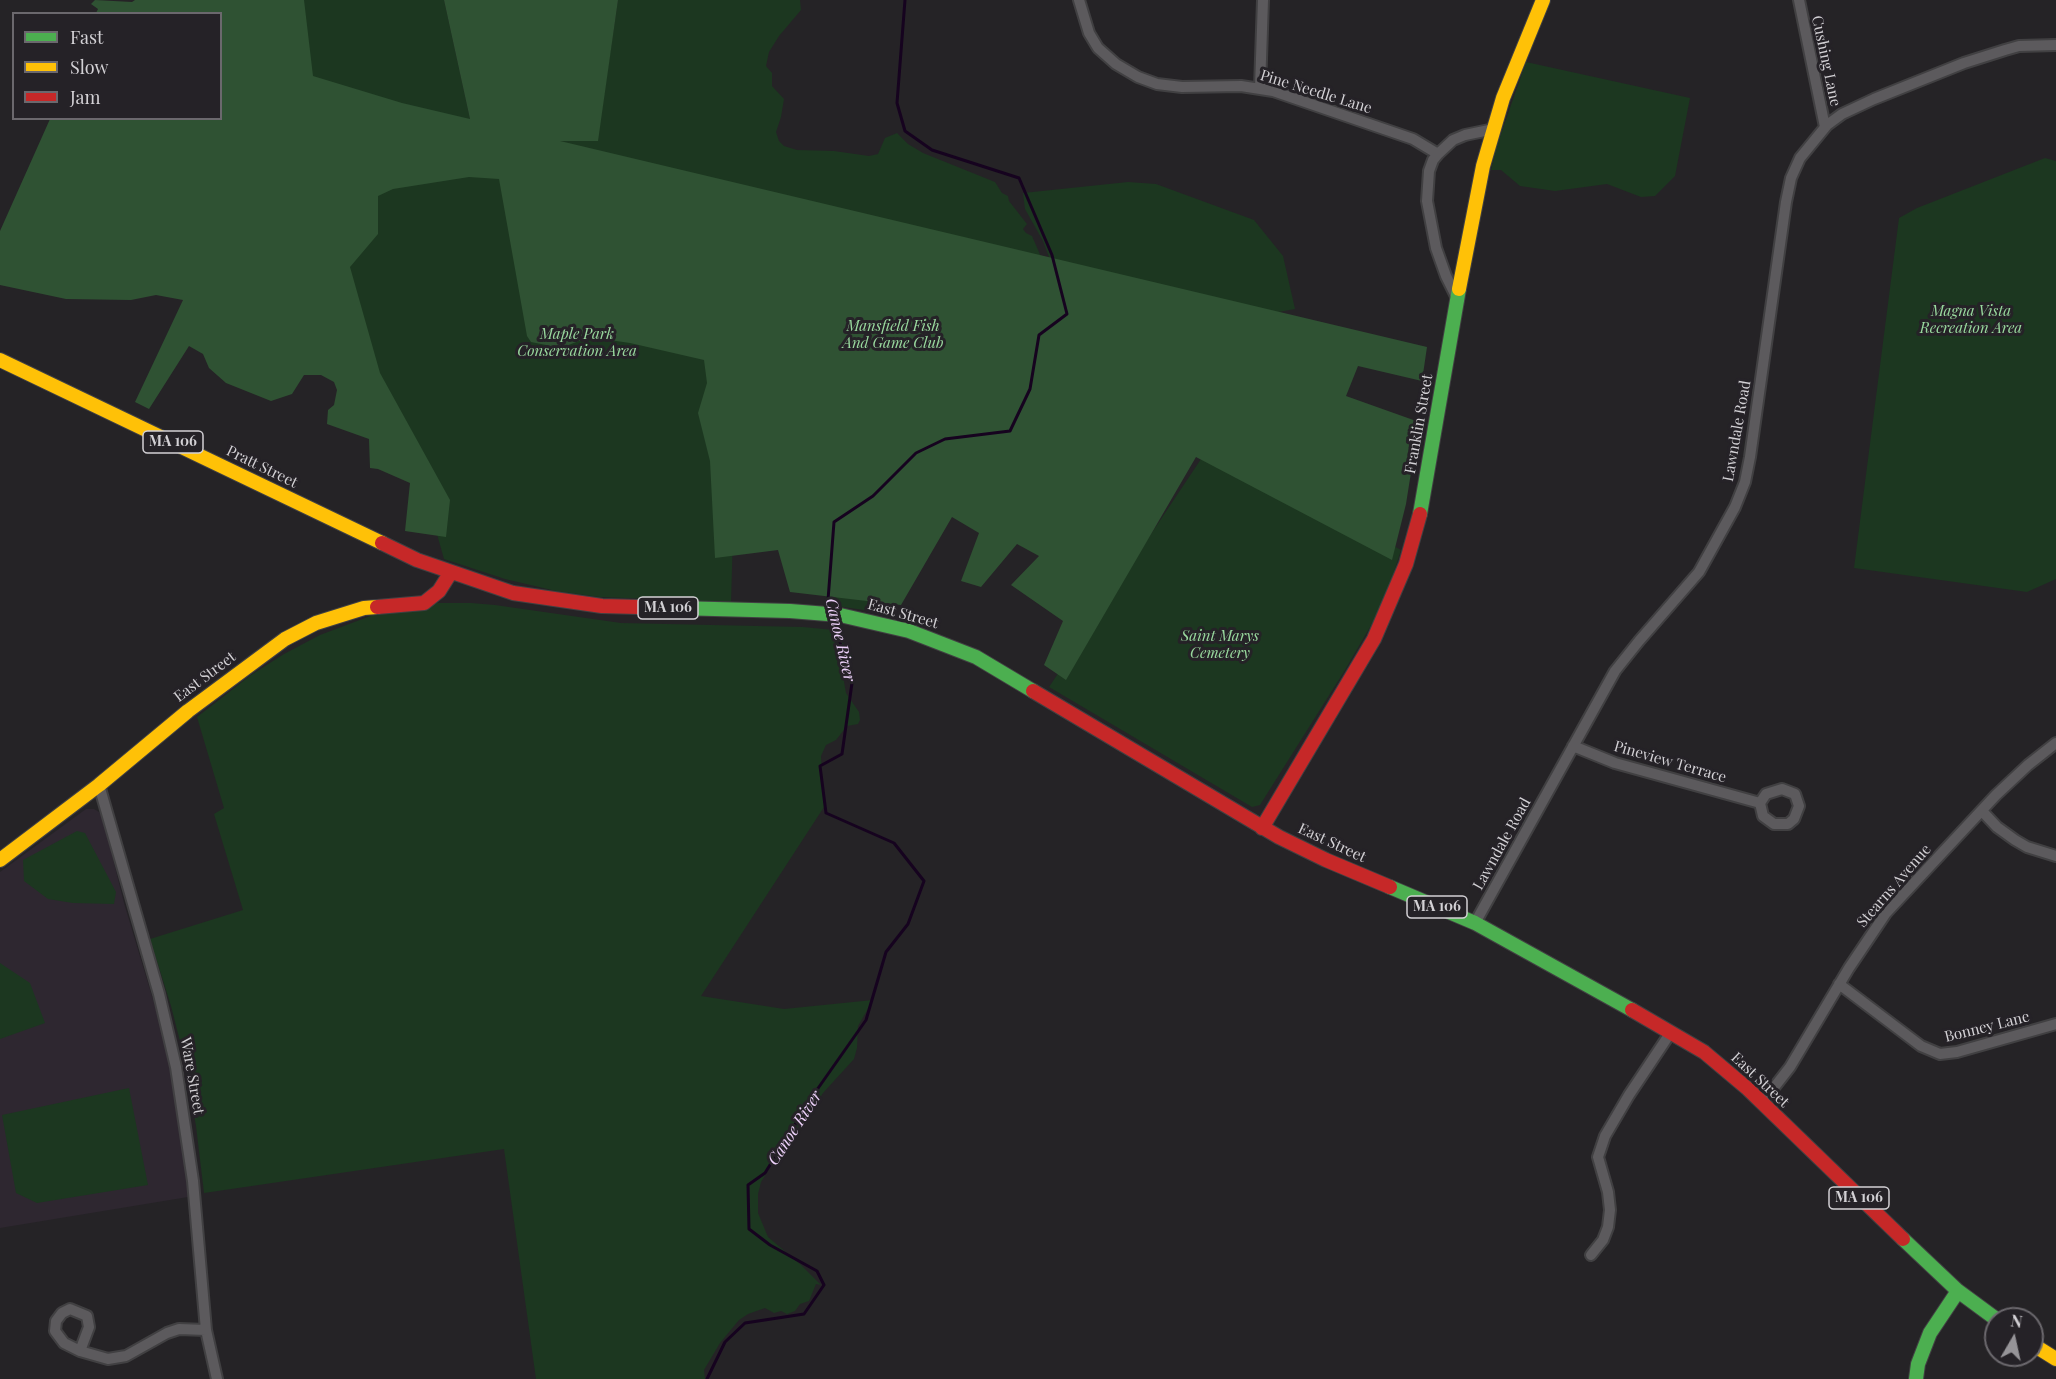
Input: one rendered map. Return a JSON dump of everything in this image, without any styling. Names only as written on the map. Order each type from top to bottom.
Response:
[{"type":"main road","name":"Franklin Street","points":[[1262,828],[1374,639],[1397,590],[1414,540],[1476,195],[1503,98],[1543,0]]},
{"type":"main road","name":"Pratt Street","points":[[0,360],[417,560],[513,593]]},
{"type":"main road","name":"East Street","points":[[0,860],[99,785],[188,711],[285,639],[316,623],[364,608],[424,603],[439,591],[451,572]]},
{"type":"main road","name":"East Street","points":[[513,593],[612,607],[840,615],[909,631],[976,657],[1262,828],[1326,860],[1475,923],[1671,1032],[1719,1064],[1958,1292]]},
{"type":"main road","name":"MA 106","points":[[1958,1292],[1984,1310]]},
{"type":"main road","points":[[1916,1379],[1918,1364],[1930,1333],[1958,1292]]},
{"type":"street","name":"Pine Needle Lane","points":[[1079,0],[1089,33],[1098,48],[1116,64],[1138,77],[1157,84],[1182,87],[1260,88],[1413,139],[1438,154]]},
{"type":"street","points":[[1260,88],[1263,0]]},
{"type":"street","name":"Cushing Lane","points":[[1799,0],[1825,127]]},
{"type":"street","name":"Lawndale Road","points":[[1475,923],[1615,671],[1633,647],[1699,572],[1735,507],[1745,482],[1750,457],[1775,272],[1791,178],[1800,158],[1825,127],[1857,107],[1964,63],[2019,46],[2056,45]]},
{"type":"street","points":[[1458,300],[1436,248],[1427,201],[1429,171],[1433,160],[1453,140],[1494,129]]},
{"type":"street","name":"Stearns Avenue","points":[[1762,1103],[1790,1068],[1839,984],[1886,913],[2028,765],[2056,743]]},
{"type":"street","name":"Pineview Terrace","points":[[1573,746],[1615,763],[1760,802]]},
{"type":"street","name":"Ware Street","points":[[99,785],[159,994],[176,1067],[194,1181],[206,1330],[216,1379]]},
{"type":"street","points":[[1982,811],[1997,827],[2015,840],[2027,847],[2056,856]]},
{"type":"street","name":"Bonney Lane","points":[[1839,984],[1921,1046],[1940,1054],[1951,1054],[2056,1024]]},
{"type":"street","points":[[1591,1255],[1603,1240],[1608,1227],[1610,1210],[1608,1192],[1598,1157],[1629,1095],[1671,1032]]},
{"type":"street","points":[[80,1351],[108,1359],[126,1356],[167,1333],[179,1329],[206,1330]]},
{"type":"shaded area","points":[[86,809],[94,809],[103,819],[124,903],[160,1023],[176,1097],[186,1165],[188,1197],[0,1228],[0,872]]},
{"type":"green space","name":"Mansfield Fish And Game Club","points":[[95,0],[132,2],[135,0],[304,0],[313,76],[402,103],[470,119],[444,0],[618,0],[598,141],[560,141],[1427,347],[1422,381],[1358,366],[1346,396],[1419,422],[1406,504],[1392,560],[1196,457],[1066,680],[1044,665],[1063,621],[1011,585],[1039,556],[1017,544],[981,587],[961,581],[979,533],[952,517],[901,605],[790,592],[778,550],[715,558],[710,461],[698,413],[707,383],[704,360],[630,343],[589,337],[561,348],[531,342],[527,336],[499,179],[469,177],[393,189],[378,196],[378,234],[350,267],[380,373],[450,500],[446,537],[405,531],[410,483],[378,469],[370,468],[369,439],[327,424],[328,410],[334,405],[337,390],[334,382],[321,375],[304,375],[292,394],[271,401],[226,383],[209,368],[203,354],[189,346],[149,409],[135,402],[183,300],[156,295],[131,300],[66,299],[0,285],[0,231],[50,120],[222,120],[222,12],[96,12],[98,9],[91,4]]},
{"type":"green space","name":"Maple Park Conservation Area","points":[[203,0],[444,0],[474,137],[597,141],[618,0],[800,0],[801,10],[769,52],[766,66],[772,73],[772,86],[784,99],[776,132],[779,141],[784,146],[797,150],[834,151],[869,156],[878,154],[885,138],[897,133],[908,144],[923,153],[995,182],[1002,193],[1008,196],[1009,201],[1027,224],[1023,229],[1032,236],[1042,259],[1056,276],[1043,241],[1025,209],[1023,193],[1128,182],[1156,184],[1254,220],[1283,256],[1295,309],[1229,321],[921,531],[878,612],[829,605],[826,595],[735,467],[731,602],[599,597],[556,591],[505,579],[444,559],[418,467],[222,19],[222,12],[218,12]]},
{"type":"green space","points":[[1526,62],[1690,98],[1675,176],[1655,196],[1641,197],[1607,184],[1555,191],[1520,186],[1501,170],[1491,170],[1496,148]]},
{"type":"green space","name":"Magna Vista Recreation Area","points":[[2045,158],[2056,161],[2056,579],[2027,592],[1854,568],[1899,218],[1917,208]]},
{"type":"green space","name":"Saint Marys Cemetery","points":[[1211,444],[1401,550],[1384,603],[1345,670],[1260,805],[1252,807],[1049,687]]},
{"type":"green space","points":[[437,603],[495,605],[621,623],[803,627],[834,630],[852,655],[844,682],[846,693],[859,712],[860,720],[858,724],[847,726],[836,740],[826,745],[821,756],[824,807],[701,996],[784,1009],[873,1000],[858,1026],[854,1059],[823,1093],[801,1128],[771,1166],[761,1182],[758,1194],[758,1213],[768,1237],[821,1285],[816,1284],[809,1301],[800,1304],[795,1311],[787,1314],[781,1311],[774,1313],[765,1308],[739,1320],[720,1343],[704,1370],[705,1379],[536,1379],[504,1149],[204,1193],[196,1126],[183,1053],[150,939],[243,910],[214,814],[224,808],[197,717],[251,675],[320,635],[373,615]]},
{"type":"green space","points":[[77,831],[85,833],[116,892],[114,904],[73,903],[48,899],[24,881],[23,860]]},
{"type":"green space","points":[[0,963],[30,983],[45,1023],[0,1039]]},
{"type":"green space","points":[[129,1088],[148,1185],[37,1203],[16,1193],[2,1115]]},
{"type":"waterway","name":"Canoe River","points":[[831,610],[828,600],[834,522],[873,496],[916,453],[945,439],[1010,431],[1030,389],[1039,335],[1067,314],[1052,255],[1019,178],[932,150],[905,131],[897,103],[905,0]]},
{"type":"waterway","name":"Canoe River","points":[[707,1379],[725,1342],[745,1323],[804,1314],[824,1285],[817,1271],[770,1245],[749,1229],[748,1185],[765,1173],[814,1094],[866,1020],[886,952],[908,924],[924,881],[894,843],[826,813],[820,766],[842,754],[852,683],[833,619]]},
{"type":"traffic: fast","points":[[1420,514],[1459,289]]},
{"type":"traffic: fast","points":[[639,607],[790,611],[840,615],[909,631],[976,657],[1033,691]]},
{"type":"traffic: fast","points":[[1390,887],[1475,923],[1632,1010]]},
{"type":"traffic: fast","points":[[1903,1239],[1958,1291],[1984,1310]]},
{"type":"traffic: fast","points":[[1916,1379],[1918,1364],[1930,1333],[1958,1291]]},
{"type":"traffic: slow","points":[[1459,289],[1483,166],[1503,98],[1543,0]]},
{"type":"traffic: slow","points":[[0,360],[382,543]]},
{"type":"traffic: slow","points":[[0,860],[99,785],[188,711],[285,639],[316,623],[364,608],[377,607]]},
{"type":"traffic: slow","points":[[2044,1352],[2056,1359]]},
{"type":"traffic: jam","points":[[1262,828],[1374,639],[1406,564],[1420,514]]},
{"type":"traffic: jam","points":[[382,543],[417,560],[513,593],[602,606],[639,607]]},
{"type":"traffic: jam","points":[[377,607],[424,603],[439,591],[451,572]]},
{"type":"traffic: jam","points":[[1033,691],[1279,837],[1390,887]]},
{"type":"traffic: jam","points":[[1632,1010],[1704,1052],[1748,1089],[1903,1239]]}]
